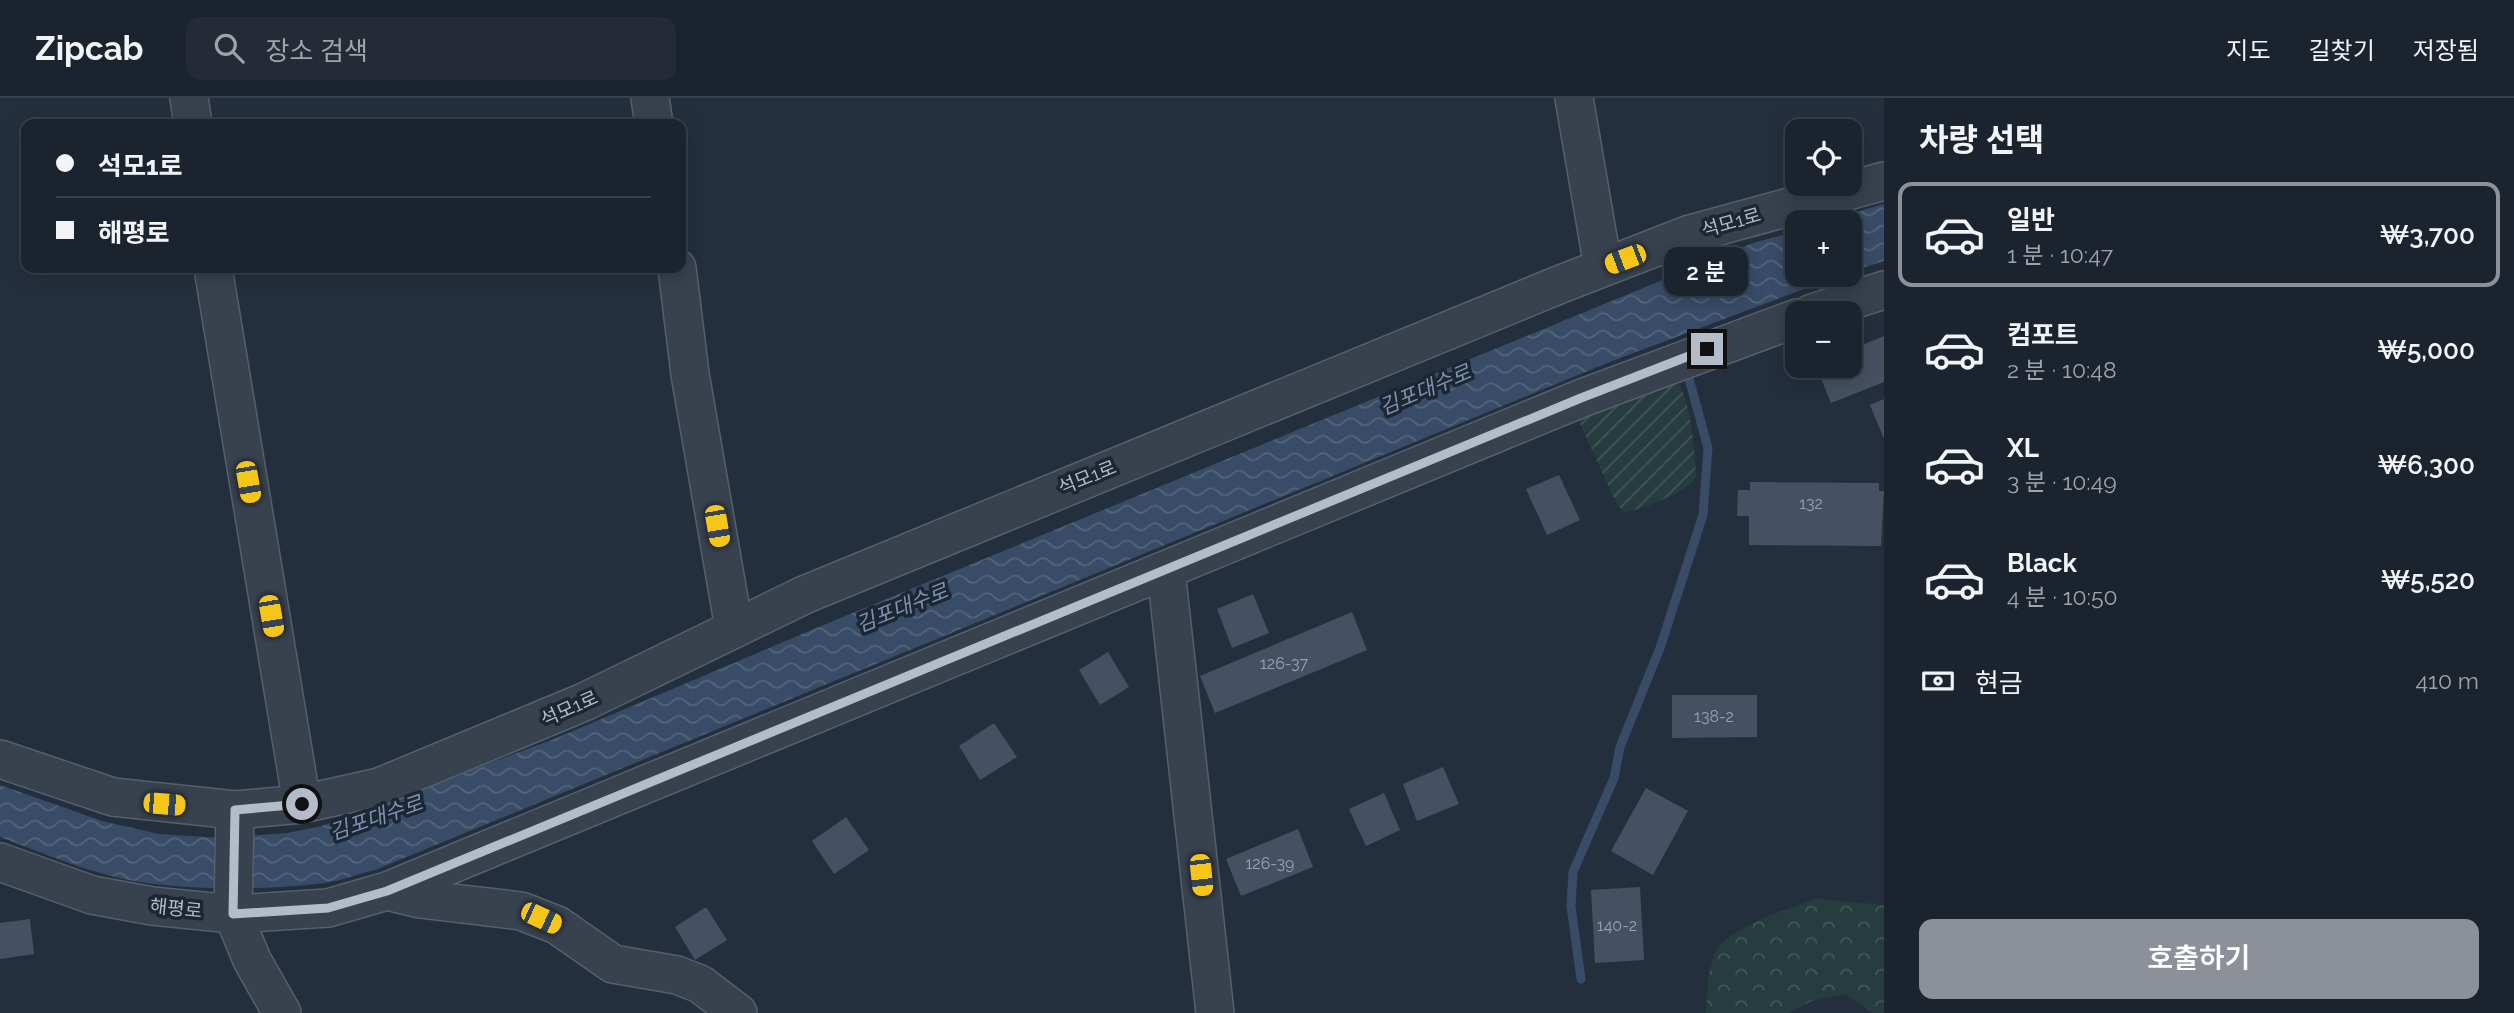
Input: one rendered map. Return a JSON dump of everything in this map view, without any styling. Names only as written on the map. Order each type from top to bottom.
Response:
[{"type":"lane","points":[[189,98],[192,119]]},
{"type":"lane","points":[[650,98],[653,119]]},
{"type":"lane","points":[[1574,98],[1603,267]]},
{"type":"lane","name":"석모1로","points":[[0,759],[113,797],[235,819],[379,787],[594,697],[734,628],[1002,512],[1603,267],[1690,234],[1884,181]]},
{"type":"lane","points":[[214,273],[302,804]]},
{"type":"lane","points":[[678,273],[690,374],[734,628]]},
{"type":"lane","points":[[1850,301],[1884,290]]},
{"type":"lane","name":"해평로","points":[[0,862],[92,895],[152,906],[328,908],[387,891],[520,833],[1167,571],[1581,398],[1785,322]]},
{"type":"lane","points":[[1167,571],[1215,1013]]},
{"type":"lane","points":[[235,819],[233,908],[252,960],[282,1013]]},
{"type":"lane","points":[[387,891],[521,911],[557,925],[612,964],[677,975],[700,984],[738,1013]]},
{"type":"green space","points":[[1674,380],[1680,386],[1688,410],[1696,477],[1684,488],[1663,499],[1624,512],[1617,505],[1577,417]]},
{"type":"green space","points":[[1817,899],[1884,905],[1884,1013],[1872,1013],[1845,994],[1812,1001],[1789,1013],[1706,1013],[1710,967],[1722,944],[1745,927]]},
{"type":"water","points":[[1884,204],[1884,261],[1862,268],[1862,210]]},
{"type":"water","name":"김포대수로","points":[[1785,234],[1785,287],[1809,287],[1607,363],[375,870],[330,882],[300,886],[216,888],[160,885],[97,872],[0,837],[0,785],[102,821],[159,834],[220,838],[287,833],[322,826],[554,739],[833,621],[1753,243]]},
{"type":"building","points":[[1884,336],[1884,382],[1831,403],[1821,378],[1862,378],[1862,345]]},
{"type":"building","points":[[1884,399],[1884,439],[1870,405]]},
{"type":"building","points":[[1559,475],[1580,520],[1547,535],[1526,489]]},
{"type":"building","points":[[1750,482],[1879,483],[1879,491],[1884,491],[1881,546],[1749,545],[1749,516],[1737,516],[1738,490],[1750,490]]},
{"type":"building","points":[[1253,594],[1269,633],[1232,648],[1217,609]]},
{"type":"building","points":[[1352,612],[1367,650],[1215,713],[1200,676]]},
{"type":"building","points":[[1108,652],[1129,687],[1100,705],[1079,670]]},
{"type":"building","points":[[1672,695],[1757,695],[1757,737],[1672,738]]},
{"type":"building","points":[[994,723],[1017,757],[980,780],[959,746]]},
{"type":"building","points":[[1443,767],[1459,804],[1417,821],[1403,784]]},
{"type":"building","points":[[1646,788],[1688,811],[1653,875],[1611,851]]},
{"type":"building","points":[[1384,793],[1400,830],[1366,846],[1349,809]]},
{"type":"building","points":[[846,817],[869,850],[834,874],[812,841]]},
{"type":"building","points":[[1298,829],[1313,867],[1241,896],[1226,859]]},
{"type":"building","points":[[1640,887],[1644,960],[1595,963],[1591,890]]},
{"type":"building","points":[[706,907],[727,940],[695,960],[675,927]]},
{"type":"building","points":[[30,919],[34,954],[0,959],[0,923]]},
{"type":"waterway","points":[[1581,979],[1571,906],[1573,872],[1614,778],[1620,747],[1660,648],[1703,515],[1708,448],[1688,375]]},
{"type":"route","points":[[302,804],[235,810],[233,914],[328,908],[387,891],[508,838],[981,648],[1581,398],[1707,349]]}]
